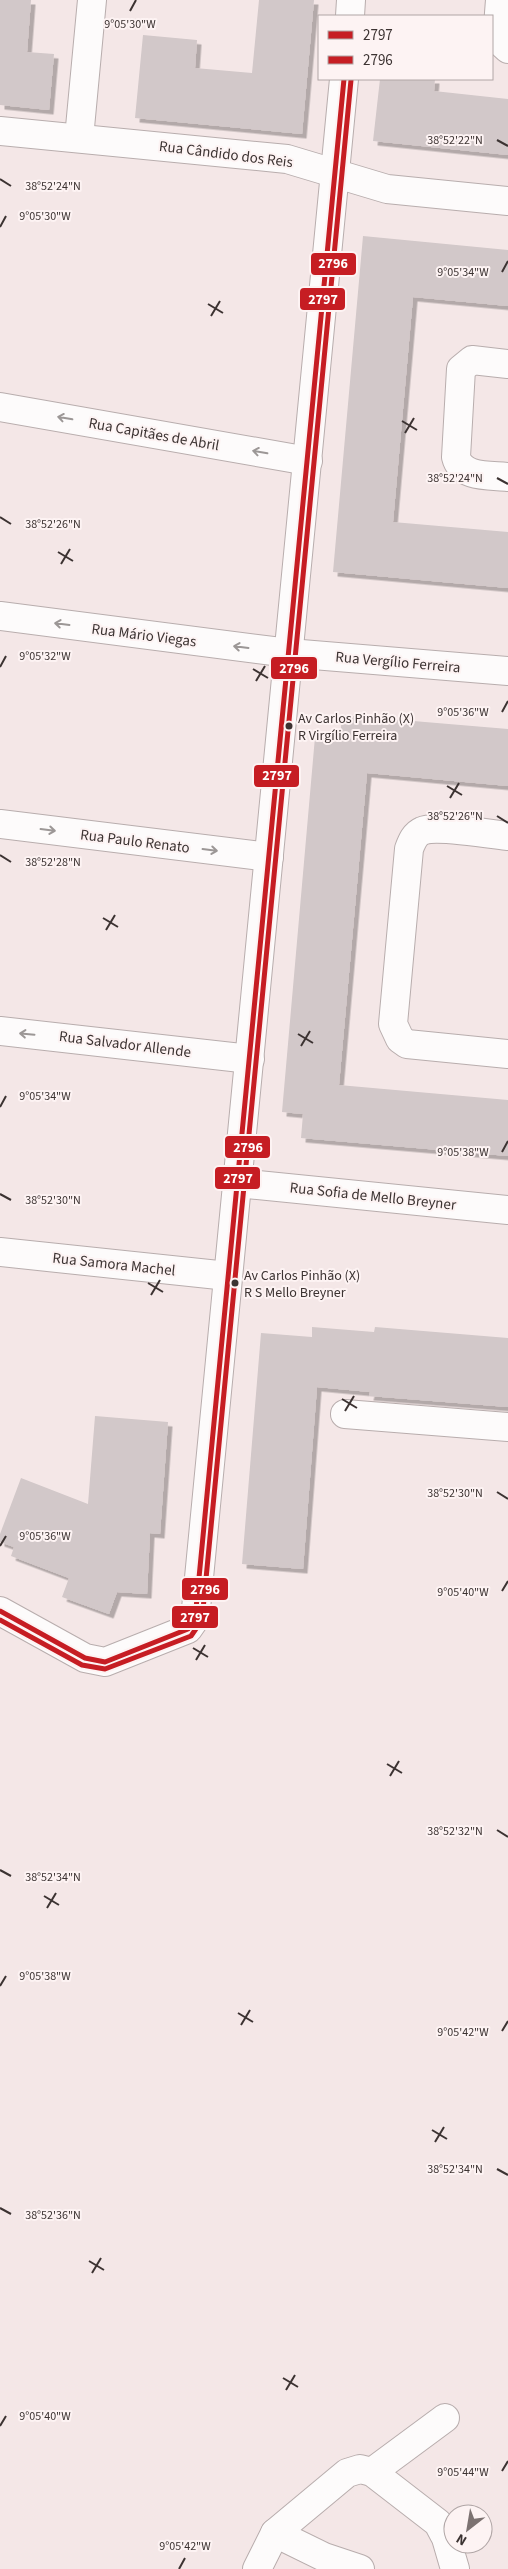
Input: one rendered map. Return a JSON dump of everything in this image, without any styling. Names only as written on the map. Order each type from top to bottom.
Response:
[{"type":"street","points":[[79,138],[92,0]]},
{"type":"street","points":[[350,15],[351,0]]},
{"type":"street","points":[[500,0],[497,39],[508,49]]},
{"type":"street","points":[[0,1611],[85,1658],[99,1662],[105,1662],[188,1629],[195,1620],[344,80]]},
{"type":"street","name":"Rua Cândido dos Reis","points":[[0,131],[287,158],[387,189],[508,201]]},
{"type":"street","points":[[508,364],[472,360],[461,369],[456,456],[457,463],[467,472],[508,477]]},
{"type":"street","name":"Rua Capitães de Abril","points":[[0,407],[308,461]]},
{"type":"street","name":"Rua Mário Viegas","points":[[0,616],[289,653]]},
{"type":"street","name":"Rua Vergílio Ferreira","points":[[289,653],[508,671]]},
{"type":"street","name":"Rua Paulo Renato","points":[[0,824],[269,857]]},
{"type":"street","points":[[508,836],[432,828],[417,834],[412,841],[409,849],[393,1024],[400,1039],[407,1044],[508,1054]]},
{"type":"street","name":"Rua Salvador Allende","points":[[0,1031],[250,1059]]},
{"type":"street","name":"Rua Sofia de Mello Breyner","points":[[237,1183],[508,1210]]},
{"type":"street","name":"Rua Samora Machel","points":[[0,1252],[228,1276]]},
{"type":"street","points":[[345,1414],[508,1427]]},
{"type":"street","points":[[372,2472],[445,2418]]},
{"type":"street","points":[[257,2569],[275,2533],[347,2472],[360,2469],[372,2472],[438,2524],[446,2538],[455,2569]]},
{"type":"street","points":[[275,2533],[324,2557],[360,2569]]},
{"type":"building","points":[[0,0],[31,0],[27,52],[54,54],[49,110],[0,105]]},
{"type":"building","points":[[259,0],[314,0],[302,134],[135,118],[143,35],[197,40],[195,68],[252,73]]},
{"type":"building","points":[[380,80],[435,80],[434,91],[508,99],[508,155],[373,141]]},
{"type":"building","points":[[363,236],[508,250],[508,306],[413,297],[393,522],[508,532],[508,588],[333,572]]},
{"type":"building","points":[[342,715],[508,729],[508,786],[367,773],[339,1085],[508,1100],[508,1156],[301,1138],[303,1114],[282,1112],[315,737],[340,739]]},
{"type":"building","points":[[312,1327],[374,1332],[375,1327],[508,1338],[508,1407],[369,1396],[370,1392],[317,1387],[303,1569],[242,1564],[261,1333],[312,1337]]},
{"type":"building","points":[[95,1416],[168,1422],[160,1534],[150,1533],[147,1594],[117,1592],[109,1614],[62,1597],[69,1578],[11,1556],[14,1547],[0,1542],[0,1534],[21,1478],[88,1504]]},
{"type":"transit line","name":"2797","points":[[0,1611],[85,1658],[105,1662],[188,1629],[195,1619],[344,80]]},
{"type":"transit line","name":"2796","points":[[0,1620],[82,1665],[105,1669],[191,1636],[202,1620],[351,80]]},
{"type":"place","name":"Av Carlos Pinhão (X) R Virgílio Ferreira","points":[[289,726]]},
{"type":"place","name":"Av Carlos Pinhão (X) R S Mello Breyner","points":[[235,1283]]}]
